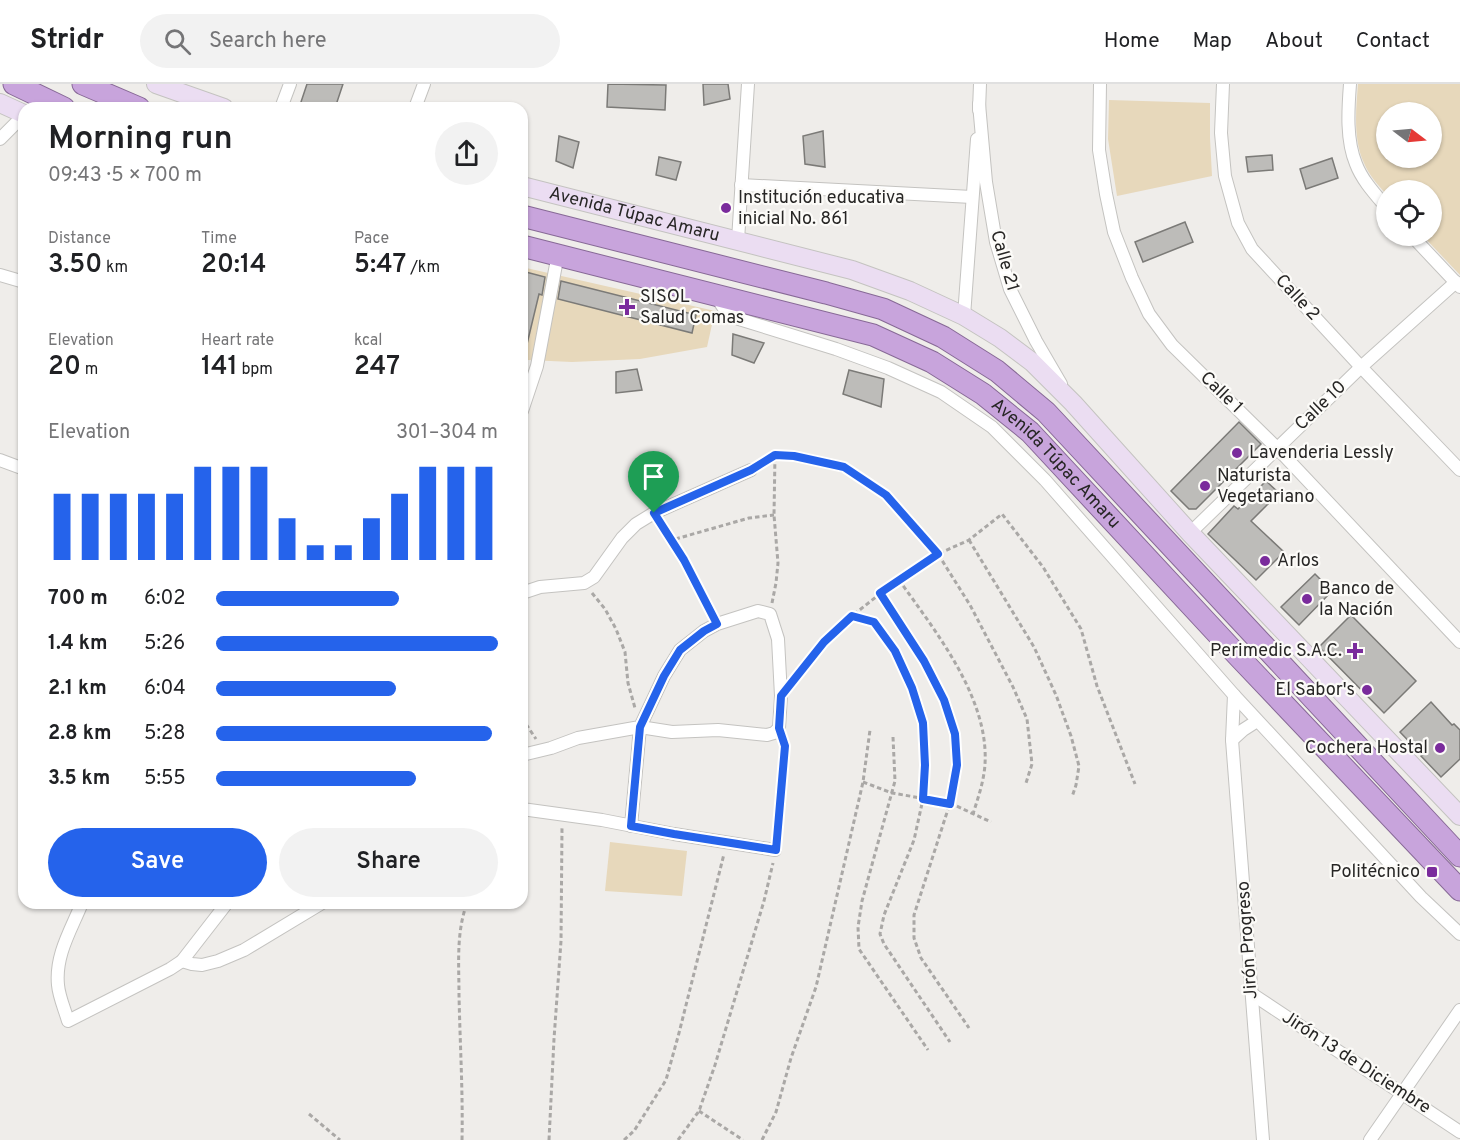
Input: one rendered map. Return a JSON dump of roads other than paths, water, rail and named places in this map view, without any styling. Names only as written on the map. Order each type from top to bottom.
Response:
[{"type":"highway","points":[[14,84],[52,102]]},
{"type":"highway","points":[[83,84],[125,102]]},
{"type":"highway","name":"Avenida Túpac Amaru","points":[[528,218],[882,309],[943,337],[997,371],[1046,412],[1460,856]]},
{"type":"highway","name":"Avenida Túpac Amaru","points":[[528,247],[873,335],[932,362],[983,394],[1030,432],[1460,890]]},
{"type":"main road","points":[[156,84],[207,102]]},
{"type":"main road","points":[[0,103],[18,112]]},
{"type":"main road","name":"Avenida Túpac Amaru","points":[[528,188],[852,270],[910,291],[964,316],[1000,338],[1032,362],[1072,403],[1190,533],[1460,816]]},
{"type":"street","points":[[283,102],[290,84]]},
{"type":"street","points":[[418,102],[424,84]]},
{"type":"street","points":[[738,240],[748,84]]},
{"type":"street","name":"Calle 21","points":[[964,316],[980,84]]},
{"type":"street","name":"Calle 1","points":[[1100,84],[1099,150],[1114,232],[1149,314],[1172,345],[1277,448],[1460,642]]},
{"type":"street","name":"Calle 2","points":[[1222,84],[1221,133],[1225,176],[1238,223],[1252,249],[1460,470]]},
{"type":"street","points":[[1350,84],[1349,136],[1355,164],[1376,194]]},
{"type":"street","name":"Calle 21","points":[[979,104],[986,182],[996,242],[1010,289],[1072,403]]},
{"type":"street","points":[[0,139],[18,121]]},
{"type":"street","points":[[741,185],[972,197]]},
{"type":"street","points":[[1422,246],[1458,284]]},
{"type":"street","points":[[528,393],[537,366],[558,254]]},
{"type":"street","points":[[0,275],[18,280]]},
{"type":"street","name":"Calle 10","points":[[1190,533],[1361,367],[1458,284]]},
{"type":"street","points":[[714,294],[725,310],[739,319],[836,349],[888,368],[941,392],[992,426],[1045,480],[1257,721],[1421,897],[1460,934]]},
{"type":"street","points":[[0,460],[18,468]]},
{"type":"street","points":[[528,591],[540,587],[584,583],[594,577],[622,538],[636,524],[654,513],[751,470]]},
{"type":"street","points":[[528,754],[579,738],[640,727],[672,732],[718,730],[767,735],[774,733],[779,728],[781,696],[778,639],[770,614],[758,611],[717,624],[680,650],[664,676],[640,727],[631,826]]},
{"type":"street","name":"Jirón Progreso","points":[[1234,695],[1232,740],[1263,1140]]},
{"type":"street","points":[[1232,740],[1257,721]]},
{"type":"street","points":[[528,809],[776,850]]},
{"type":"street","points":[[79,909],[59,959],[58,985],[68,1021],[182,961],[222,909]]},
{"type":"street","points":[[182,961],[202,965],[218,961],[244,950],[312,909]]},
{"type":"street","name":"Jirón 13 de Diciembre","points":[[1252,994],[1460,1132]]},
{"type":"street","points":[[1370,1140],[1460,1010]]},
{"type":"place","name":"Institución educativa inicial No. 861","points":[[726,208]]},
{"type":"place","name":"SISOL Salud Comas","points":[[627,307]]},
{"type":"place","name":"Lavenderia Lessly","points":[[1237,453]]},
{"type":"place","name":"Naturista Vegetariano","points":[[1205,486]]},
{"type":"place","name":"Arlos","points":[[1265,561]]},
{"type":"place","name":"Banco de la Nación","points":[[1307,599]]},
{"type":"place","name":"Perimedic S.A.C.","points":[[1355,651]]},
{"type":"place","name":"El Sabor's","points":[[1367,690]]},
{"type":"place","name":"Cochera Hostal","points":[[1440,748]]},
{"type":"place","name":"Politécnico","points":[[1432,872]]}]
